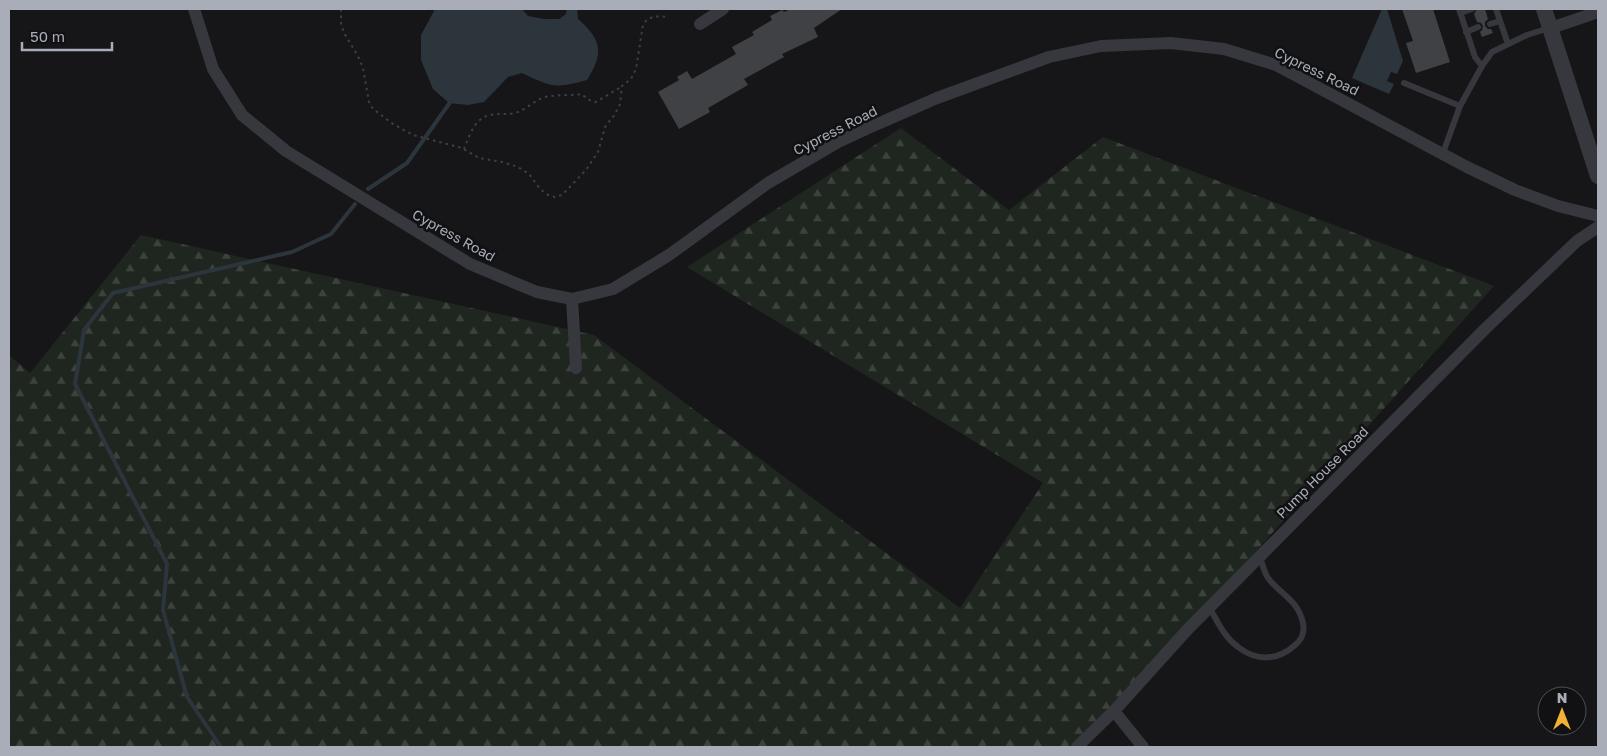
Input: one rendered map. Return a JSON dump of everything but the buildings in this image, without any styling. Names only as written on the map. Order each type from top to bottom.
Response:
[{"type":"street","name":"Cypress Road","points":[[194,9],[212,68],[242,115],[286,151],[470,264],[537,292],[572,299],[613,289],[669,255],[768,183],[838,142],[937,98],[1049,57],[1101,46],[1171,44],[1224,50],[1276,65],[1515,190],[1558,206],[1598,216]]},
{"type":"street","points":[[700,24],[723,9]]},
{"type":"street","points":[[1544,9],[1598,176]]},
{"type":"street","points":[[1551,28],[1598,12]]},
{"type":"street","name":"Pump House Road","points":[[1076,747],[1114,711],[1209,607],[1485,329],[1577,241],[1598,227]]},
{"type":"street","points":[[572,299],[576,368]]},
{"type":"street","points":[[1114,711],[1143,747]]},
{"type":"lane","points":[[1472,9],[1459,11],[1475,57],[1482,66]]},
{"type":"lane","points":[[1496,9],[1508,44]]},
{"type":"lane","points":[[1490,24],[1500,20]]},
{"type":"lane","points":[[1466,32],[1478,27]]},
{"type":"lane","points":[[1443,153],[1460,106],[1492,52],[1527,35],[1551,28]]},
{"type":"lane","points":[[1404,83],[1460,106]]},
{"type":"lane","points":[[1209,607],[1227,638],[1252,656],[1264,658],[1280,656],[1298,643],[1304,634],[1300,614],[1295,604],[1267,577],[1260,556]]},
{"type":"path","points":[[341,9],[340,23],[363,68],[369,102],[373,109],[413,136],[464,149],[479,158],[518,167],[529,174],[540,189],[555,197],[562,195],[586,170],[598,152],[605,127],[620,104],[622,86]]},
{"type":"path","points":[[464,149],[476,124],[488,115],[512,114],[542,98],[549,97],[581,94],[591,101],[601,101],[631,79],[636,68],[643,25],[647,19],[655,16],[667,17]]},
{"type":"green space","points":[[901,128],[1009,210],[1103,137],[1494,286],[1080,747],[9,747],[9,355],[30,373],[141,235],[594,335],[960,608],[1043,483],[687,267]]},
{"type":"shaded area","points":[[435,9],[522,9],[528,16],[559,19],[566,14],[567,9],[577,9],[578,19],[596,40],[598,54],[596,62],[587,80],[567,85],[553,85],[522,73],[508,77],[484,102],[468,105],[449,103],[433,89],[421,60],[421,35]]},
{"type":"shaded area","points":[[1382,9],[1387,9],[1403,61],[1397,74],[1391,72],[1387,81],[1394,84],[1389,94],[1352,78]]},
{"type":"waterway","points":[[368,189],[407,163],[451,101]]},
{"type":"waterway","points":[[221,747],[187,697],[163,610],[167,564],[75,384],[84,330],[113,293],[292,252],[331,234],[355,204]]}]
